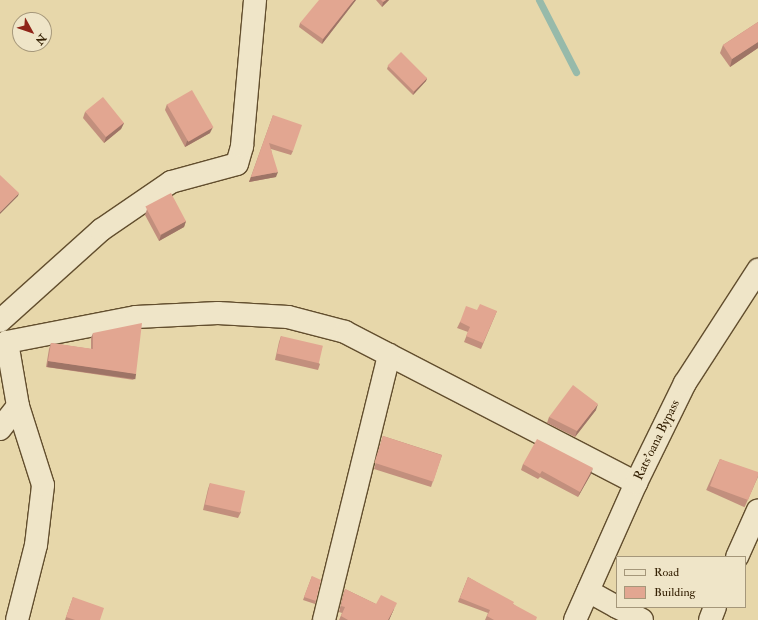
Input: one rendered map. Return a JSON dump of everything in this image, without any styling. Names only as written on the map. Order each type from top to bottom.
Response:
[{"type":"street","points":[[0,321],[101,230],[171,182],[237,164],[242,146],[254,0]]},
{"type":"street","name":"Rats'oana Bypass","points":[[575,620],[636,483],[684,383],[758,270]]},
{"type":"street","points":[[17,620],[36,545],[43,485],[18,406],[3,338],[136,317],[218,314],[288,317],[345,332],[636,483]]},
{"type":"street","points":[[324,620],[338,571],[390,355]]},
{"type":"street","points":[[0,429],[18,406]]},
{"type":"street","points":[[737,556],[758,510]]},
{"type":"street","points":[[588,591],[616,606]]},
{"type":"street","points":[[619,608],[642,620]]},
{"type":"street","points":[[710,620],[715,608]]},
{"type":"building","points":[[319,0],[354,0],[323,39],[300,23]]},
{"type":"building","points":[[758,22],[758,42],[732,59],[723,45]]},
{"type":"building","points":[[401,52],[427,78],[414,92],[388,65]]},
{"type":"building","points":[[192,90],[214,127],[188,142],[167,104]]},
{"type":"building","points":[[103,97],[124,123],[106,137],[85,111]]},
{"type":"building","points":[[273,115],[302,125],[293,151],[269,143],[278,172],[251,177]]},
{"type":"building","points":[[0,175],[19,193],[0,212]]},
{"type":"building","points":[[171,193],[186,221],[160,235],[145,207]]},
{"type":"building","points":[[480,304],[497,311],[483,343],[466,336],[470,327],[460,322],[466,306],[477,310]]},
{"type":"building","points":[[142,323],[136,374],[48,361],[51,343],[93,349],[93,333]]},
{"type":"building","points":[[281,336],[323,346],[319,363],[277,354]]},
{"type":"building","points":[[573,385],[598,404],[577,431],[549,417]]},
{"type":"building","points":[[383,436],[442,455],[433,482],[374,463]]},
{"type":"building","points":[[537,439],[593,468],[580,492],[542,471],[540,474],[523,464]]},
{"type":"building","points":[[720,459],[758,472],[758,476],[748,500],[710,486]]},
{"type":"building","points":[[210,483],[245,491],[240,513],[205,504]]},
{"type":"building","points":[[312,576],[321,580],[316,601],[304,597]]},
{"type":"building","points":[[468,577],[514,602],[513,604],[537,617],[536,620],[494,620],[487,616],[490,610],[460,598]]},
{"type":"building","points":[[345,589],[376,604],[381,595],[397,603],[388,620],[348,620],[341,616],[345,607],[341,606]]},
{"type":"building","points":[[73,597],[104,608],[100,620],[75,620],[66,617]]},
{"type":"waterway","points":[[539,0],[576,72]]}]
